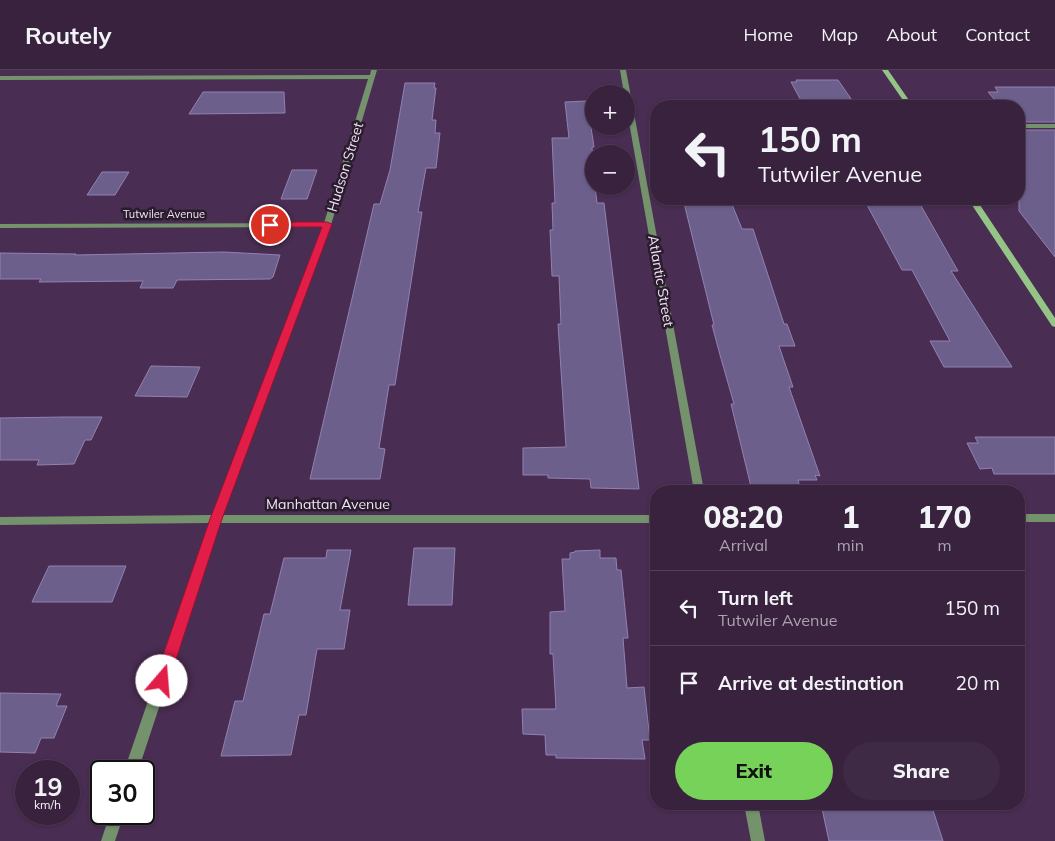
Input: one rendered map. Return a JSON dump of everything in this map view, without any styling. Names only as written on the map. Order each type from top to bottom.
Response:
[{"type":"street","name":"Atlantic Street","points":[[624,70],[698,485]]},
{"type":"street","points":[[885,70],[906,100]]},
{"type":"street","points":[[0,78],[372,74]]},
{"type":"street","name":"Hudson Street","points":[[135,760],[216,519],[327,224],[372,74]]},
{"type":"street","points":[[1025,126],[1055,126]]},
{"type":"street","points":[[976,205],[1055,324]]},
{"type":"street","name":"Tutwiler Avenue","points":[[0,226],[327,224]]},
{"type":"street","points":[[1025,518],[1055,518]]},
{"type":"street","name":"Manhattan Avenue","points":[[0,521],[650,519]]},
{"type":"street","points":[[752,810],[758,841]]},
{"type":"street","points":[[108,841],[113,825]]},
{"type":"building","points":[[796,80],[838,80],[852,100],[801,100],[791,82],[797,82]]},
{"type":"building","points":[[405,83],[435,83],[432,120],[436,120],[435,133],[440,133],[436,168],[426,168],[418,212],[422,212],[395,385],[389,385],[379,448],[385,449],[380,479],[310,479],[374,204],[380,204],[390,170]]},
{"type":"building","points":[[995,87],[1055,87],[1055,122],[1025,122],[1025,100],[995,100],[988,92],[998,92]]},
{"type":"building","points":[[203,92],[284,92],[285,113],[189,114]]},
{"type":"building","points":[[585,101],[585,135],[592,135],[594,145],[585,145],[585,195],[596,195],[597,203],[604,203],[639,489],[591,488],[590,479],[548,478],[548,475],[523,475],[523,448],[566,447],[558,324],[561,324],[559,276],[552,276],[550,230],[553,230],[552,203],[555,203],[552,138],[569,138],[565,102]]},
{"type":"building","points":[[1025,130],[1055,130],[1055,257],[1019,211],[1019,205],[1025,205]]},
{"type":"building","points":[[292,170],[317,170],[307,199],[281,199]]},
{"type":"building","points":[[102,172],[129,172],[115,195],[87,195]]},
{"type":"building","points":[[684,205],[732,205],[742,229],[753,229],[784,324],[787,324],[795,346],[779,346],[793,387],[789,387],[820,476],[815,475],[817,480],[798,480],[799,485],[751,485],[731,404],[734,404],[712,325],[714,325]]},
{"type":"building","points":[[867,205],[921,205],[958,271],[951,271],[1012,367],[944,367],[930,341],[950,341],[912,270],[902,270]]},
{"type":"building","points":[[224,252],[280,255],[273,277],[270,279],[177,280],[173,288],[140,288],[143,281],[39,282],[41,279],[0,279],[0,253],[75,255]]},
{"type":"building","points":[[151,366],[200,367],[187,397],[135,396]]},
{"type":"building","points":[[102,417],[91,440],[85,440],[74,464],[37,465],[39,460],[0,460],[0,418]]},
{"type":"building","points":[[975,437],[1055,437],[1055,474],[994,474],[992,468],[980,469],[967,443],[978,443]]},
{"type":"building","points":[[414,548],[455,548],[452,605],[408,605]]},
{"type":"building","points":[[327,550],[351,550],[340,610],[350,610],[344,649],[317,649],[306,715],[299,715],[291,755],[221,756],[235,701],[243,701],[264,614],[270,614],[284,558],[326,558]]},
{"type":"building","points":[[600,550],[600,558],[616,558],[617,570],[621,570],[628,638],[623,638],[627,688],[644,687],[650,740],[642,740],[645,759],[556,758],[556,755],[546,755],[545,735],[523,734],[522,709],[556,709],[553,654],[550,654],[550,612],[565,611],[562,559],[570,559],[570,553],[575,551]]},
{"type":"building","points":[[49,566],[126,566],[112,602],[32,602]]},
{"type":"building","points":[[0,693],[61,694],[56,706],[67,706],[54,738],[41,738],[35,753],[0,752]]},
{"type":"building","points":[[822,810],[933,810],[943,841],[829,841]]},
{"type":"route","points":[[162,681],[216,519],[327,224],[270,225]]}]
